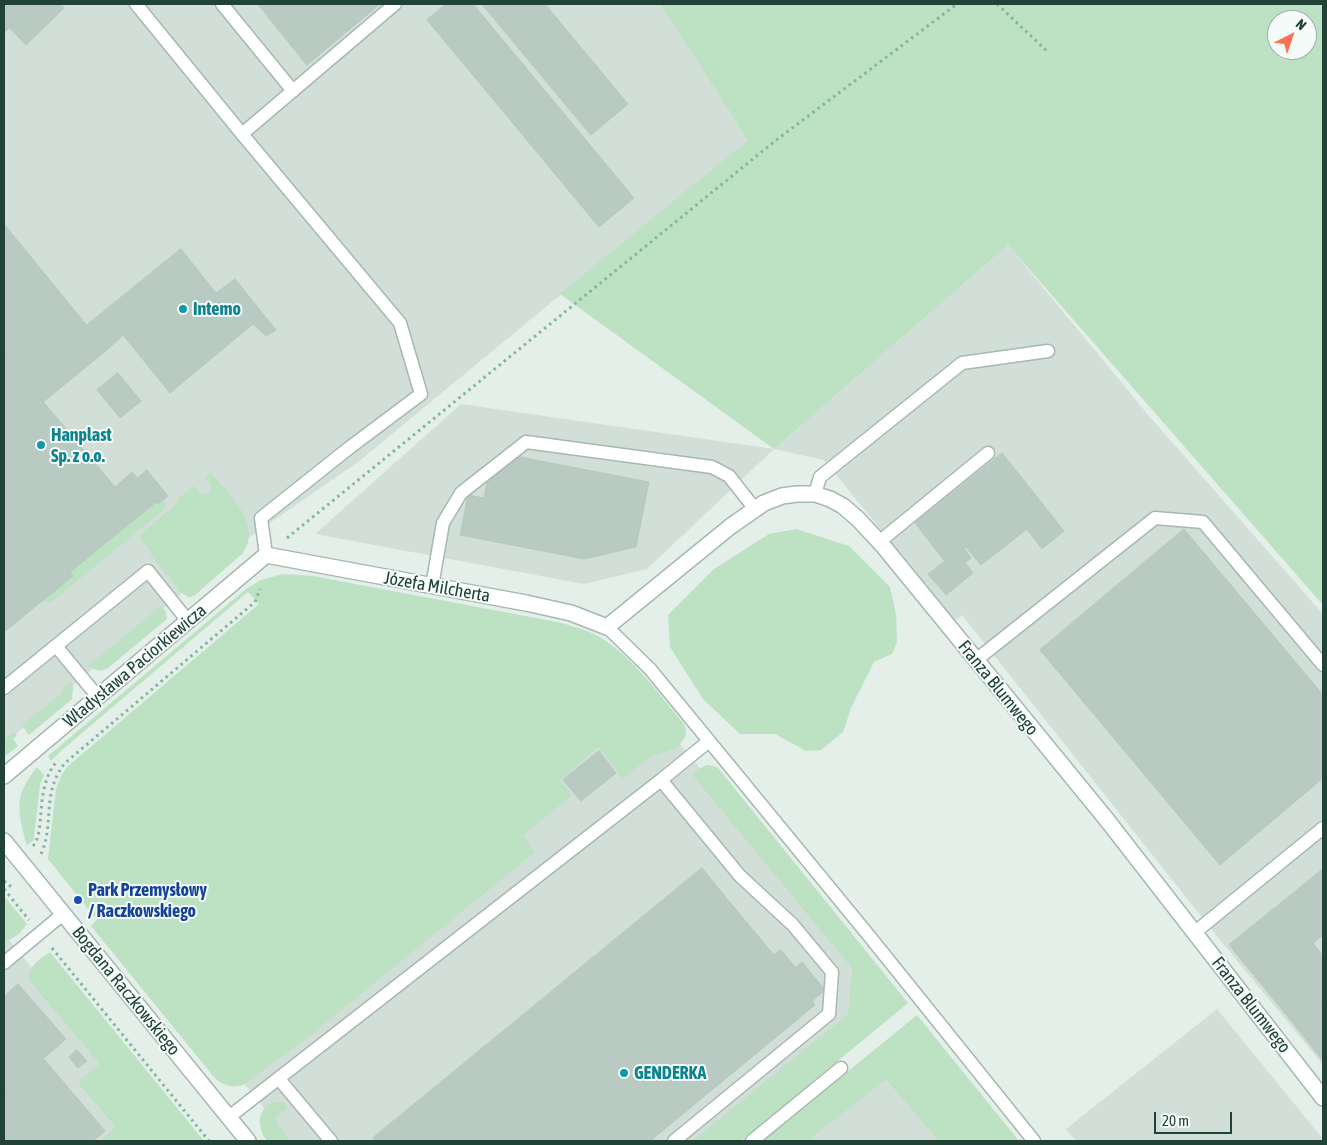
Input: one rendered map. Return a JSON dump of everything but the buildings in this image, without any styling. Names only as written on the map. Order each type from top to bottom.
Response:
[{"type":"street","name":"Franza Blumwego","points":[[607,627],[731,526],[764,503],[782,496],[815,494],[843,506],[879,542],[1107,820],[1323,1098]]},
{"type":"street","name":"Józefa Milcherta","points":[[266,555],[526,603],[571,614],[607,627]]},
{"type":"street","name":"Władysława Paciorkiewicza","points":[[4,776],[266,555]]},
{"type":"street","name":"Bogdana Raczkowskiego","points":[[4,841],[248,1141]]},
{"type":"lane","points":[[136,4],[400,323],[421,394],[261,518],[266,555]]},
{"type":"lane","points":[[222,4],[293,91]]},
{"type":"lane","points":[[242,134],[395,4]]},
{"type":"lane","points":[[815,494],[820,477],[962,363],[1048,351]]},
{"type":"lane","points":[[432,586],[443,523],[461,493],[526,442],[712,466],[729,476],[755,509]]},
{"type":"lane","points":[[879,542],[988,453]]},
{"type":"lane","points":[[976,660],[1155,518],[1203,522],[1323,666]]},
{"type":"lane","points":[[4,688],[148,571],[188,621]]},
{"type":"lane","points":[[607,627],[650,669],[876,944],[1034,1141]]},
{"type":"lane","points":[[56,646],[98,697]]},
{"type":"lane","points":[[229,1117],[709,741]]},
{"type":"lane","points":[[661,780],[740,876],[793,925],[832,972],[829,1014],[674,1141]]},
{"type":"lane","points":[[1194,933],[1323,828]]},
{"type":"lane","points":[[4,963],[63,914]]},
{"type":"lane","points":[[752,1141],[841,1068]]},
{"type":"lane","points":[[279,1079],[330,1141]]},
{"type":"path","points":[[266,555],[775,141],[957,4]]},
{"type":"path","points":[[997,4],[1048,52]]},
{"type":"path","points":[[40,857],[45,845],[52,787],[56,775],[65,763],[255,602],[260,588],[256,591]]},
{"type":"path","points":[[18,859],[35,844],[38,838],[45,783],[53,767],[62,756]]},
{"type":"path","points":[[4,889],[210,1141]]},
{"type":"shaded area","name":"Hanplast Sp. z o.o.","points":[[4,4],[660,4],[748,140],[358,462],[241,543],[4,744]]},
{"type":"shaded area","points":[[1008,245],[1149,416],[1323,614],[1323,1065],[1216,935],[962,615],[955,621],[824,460],[774,449]]},
{"type":"shaded area","points":[[461,404],[774,449],[647,569],[584,584],[315,534]]},
{"type":"shaded area","points":[[624,675],[865,971],[851,1032],[718,1141],[291,1141],[57,855]]},
{"type":"shaded area","points":[[4,933],[9,940],[175,1141],[4,1141]]},
{"type":"shaded area","points":[[1217,1009],[1323,1141],[1076,1141],[1066,1129]]},
{"type":"shaded area","points":[[890,1060],[998,1141],[791,1141]]},
{"type":"green space","points":[[660,4],[1323,4],[1323,605],[1008,245],[774,449],[560,294],[748,140]]},
{"type":"green space","points":[[210,472],[241,509],[249,531],[248,542],[243,553],[194,596],[188,597],[182,593],[150,554],[152,552],[141,540],[140,536],[194,486],[200,494],[209,493],[211,485],[205,477]]},
{"type":"green space","points":[[165,499],[166,505],[162,511],[54,600],[50,602],[42,601],[70,572],[156,502],[159,504]]},
{"type":"green space","points":[[796,529],[849,546],[890,587],[896,614],[897,642],[892,654],[874,662],[851,708],[843,732],[821,750],[806,751],[775,734],[740,734],[703,699],[670,647],[668,615],[714,569],[769,534]]},
{"type":"green space","points":[[283,574],[313,576],[562,623],[589,632],[611,645],[634,665],[655,688],[686,729],[685,738],[677,748],[650,757],[623,779],[598,747],[560,780],[572,795],[523,835],[535,852],[307,1038],[245,1084],[232,1086],[221,1083],[214,1077],[91,926],[97,920],[48,859],[56,789],[61,776],[68,766],[259,604],[248,592],[51,761],[48,756],[246,589],[261,580]]},
{"type":"green space","points":[[161,606],[166,612],[167,619],[108,668],[98,670],[88,666]]},
{"type":"green space","points":[[71,681],[73,688],[72,699],[29,735],[22,725],[63,692],[63,687]]},
{"type":"green space","points":[[14,732],[17,736],[13,739],[18,746],[4,757],[4,740]]},
{"type":"green space","points":[[708,765],[718,768],[908,1003],[741,1141],[693,1141],[848,1014],[852,968],[695,778],[693,775],[696,771]]},
{"type":"green space","points":[[37,767],[44,775],[40,785],[34,840],[27,845],[20,818],[20,797],[25,785]]},
{"type":"green space","points":[[4,896],[27,924],[19,934],[4,943]]},
{"type":"green space","points":[[50,952],[204,1141],[100,1141],[116,1127],[79,1084],[81,1079],[100,1064],[28,979],[32,967],[38,960]]},
{"type":"green space","points":[[917,1015],[1019,1141],[937,1141],[886,1079],[807,1141],[763,1141]]},
{"type":"green space","points":[[274,1102],[284,1102],[287,1106],[274,1119],[291,1141],[267,1141],[261,1130],[261,1114],[268,1105]]},
{"type":"place","name":"Intemo","points":[[183,309]]},
{"type":"place","name":"Hanplast Sp. z o.o.","points":[[41,445]]},
{"type":"place","name":"Park Przemysłowy / Raczkowskiego","points":[[78,900]]},
{"type":"place","name":"GENDERKA","points":[[624,1073]]}]
